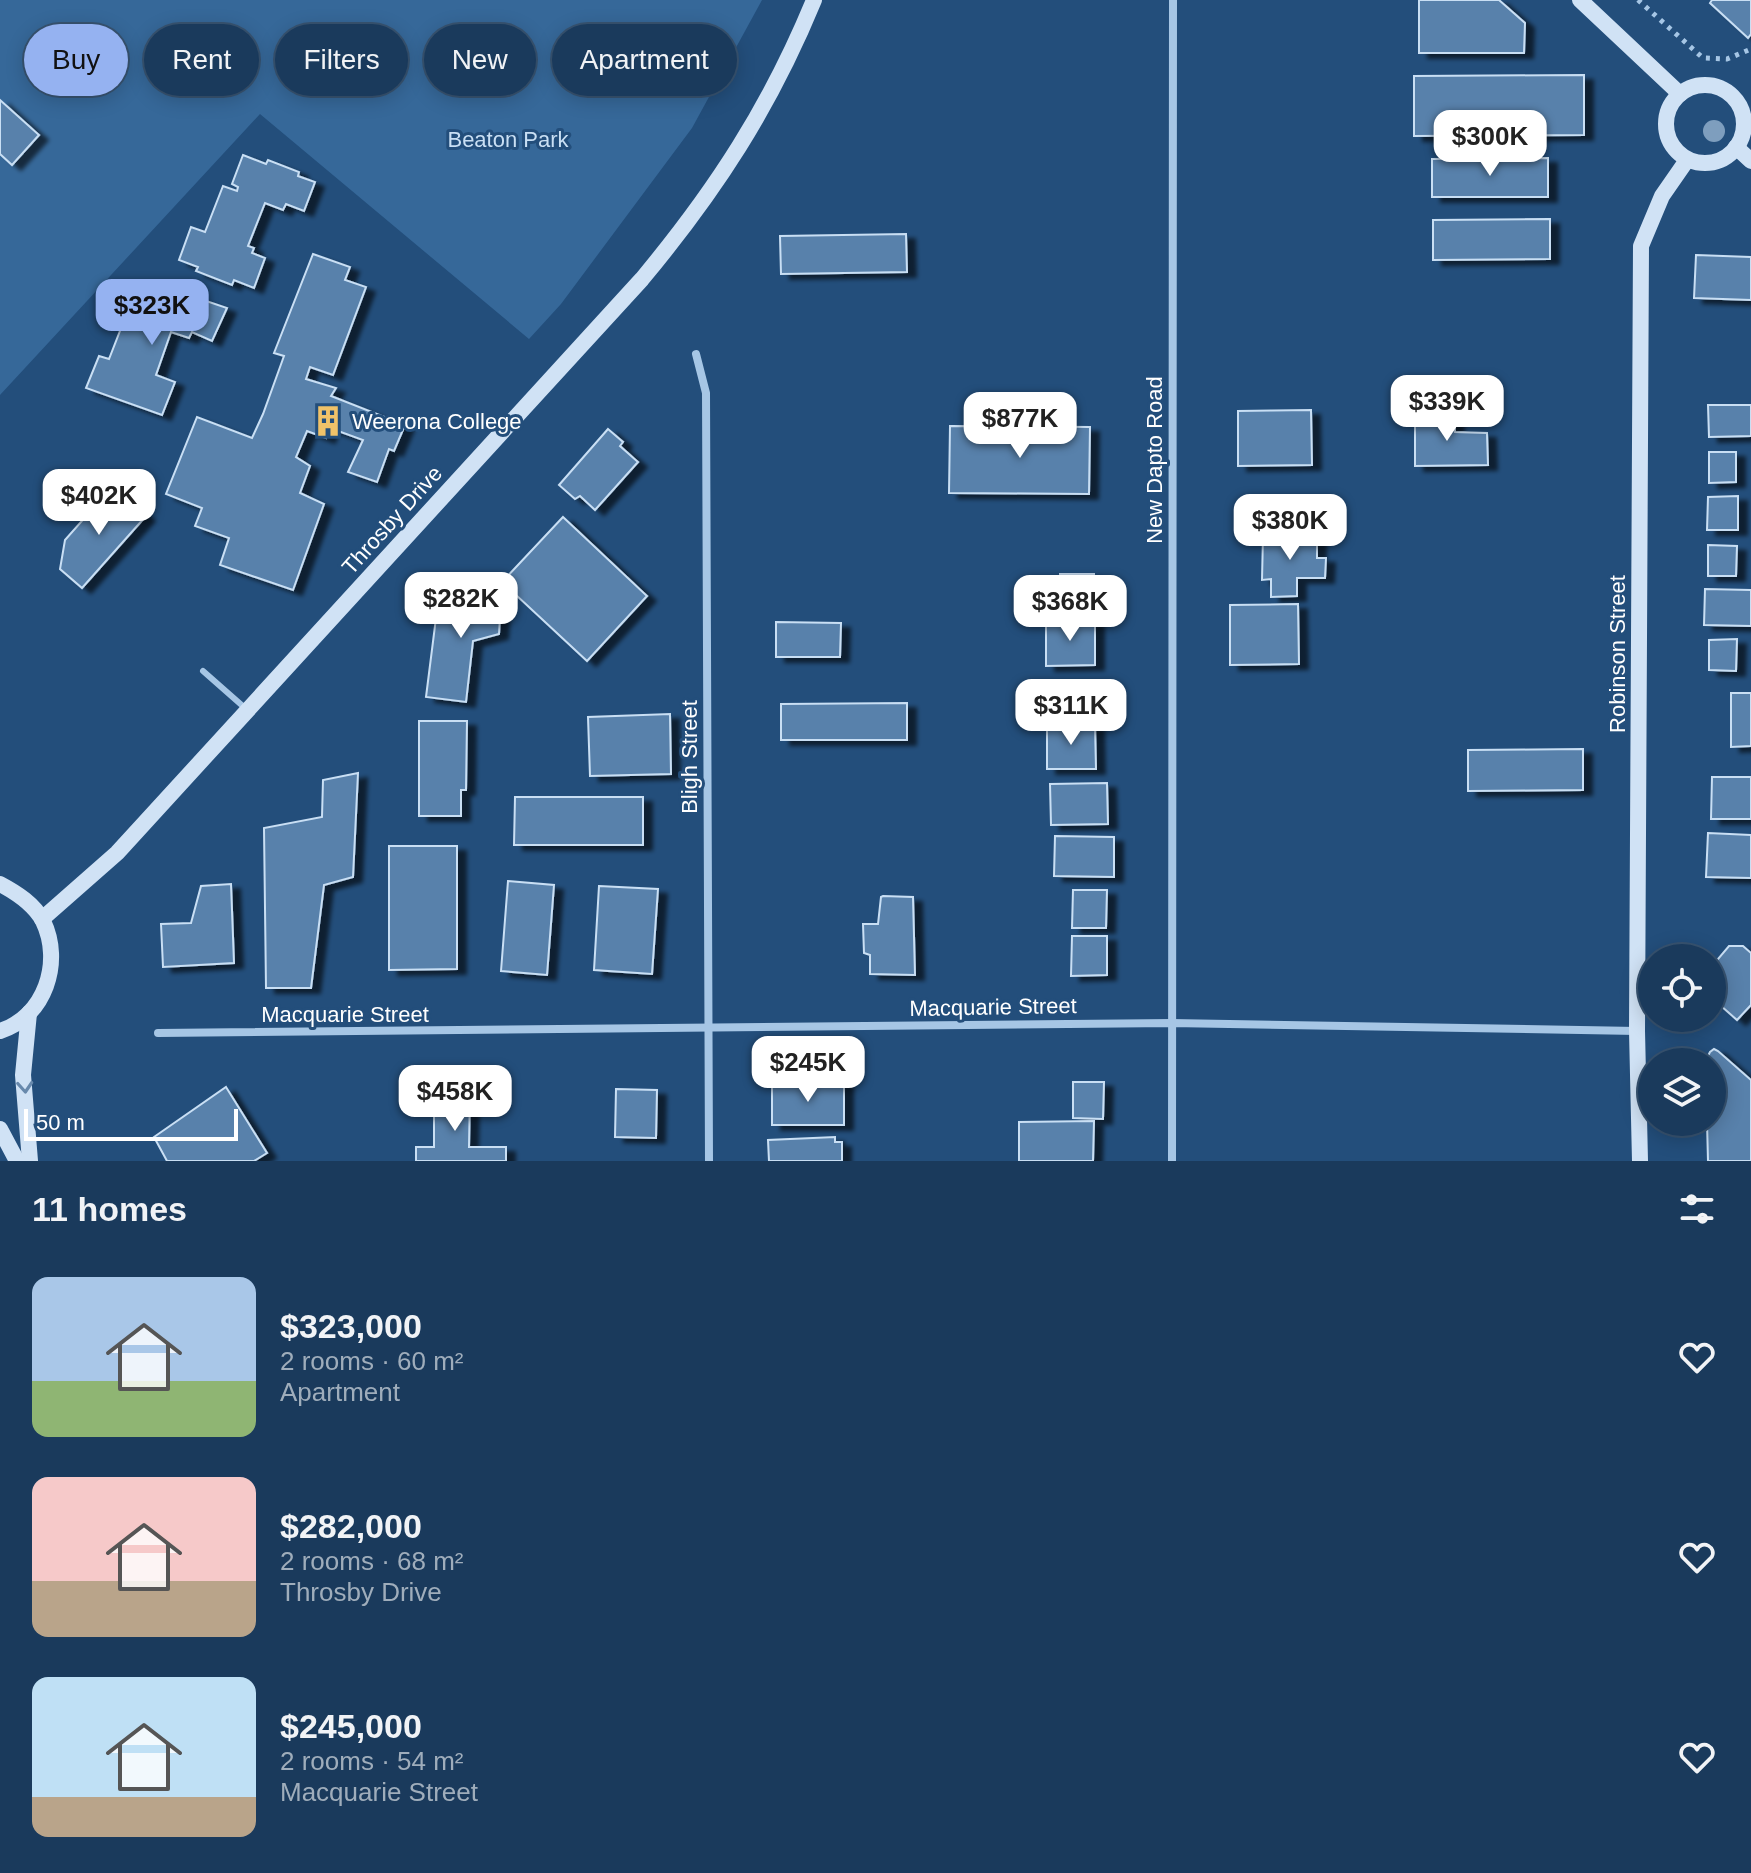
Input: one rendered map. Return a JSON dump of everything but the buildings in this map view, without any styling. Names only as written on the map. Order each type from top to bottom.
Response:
[{"type":"main road","name":"Throsby Drive","points":[[42,919],[117,853],[642,279],[736,155],[769,99],[814,0]]},
{"type":"main road","points":[[1580,0],[1680,94]]},
{"type":"main road","points":[[1700,84],[1719,86],[1746,101],[1741,142],[1725,158],[1701,164],[1687,160],[1673,148],[1667,135],[1666,122],[1674,100],[1680,94],[1700,84]]},
{"type":"main road","points":[[1736,147],[1751,161]]},
{"type":"main road","name":"Robinson Street","points":[[1640,1161],[1637,1031],[1641,246],[1662,196],[1687,160]]},
{"type":"main road","points":[[0,884],[24,898],[42,919],[51,945],[51,974],[41,999],[29,1013],[0,1031]]},
{"type":"main road","points":[[29,1013],[23,1075],[30,1161]]},
{"type":"main road","points":[[0,1129],[17,1161]]},
{"type":"street","name":"New Dapto Road","points":[[1172,1161],[1173,0]]},
{"type":"street","name":"Bligh Street","points":[[696,354],[706,393],[709,1161]]},
{"type":"street","name":"Macquarie Street","points":[[158,1033],[1172,1023],[1637,1031]]},
{"type":"lane","points":[[203,671],[248,711]]},
{"type":"path","points":[[1638,0],[1703,58],[1727,59],[1751,49]]},
{"type":"green space","name":"Beaton Park","points":[[0,0],[762,0],[737,46],[737,24],[552,24],[552,96],[710,96],[692,128],[561,304],[529,339],[260,114],[0,395]]},
{"type":"place","name":"Weerona College","points":[[328,421]]}]
